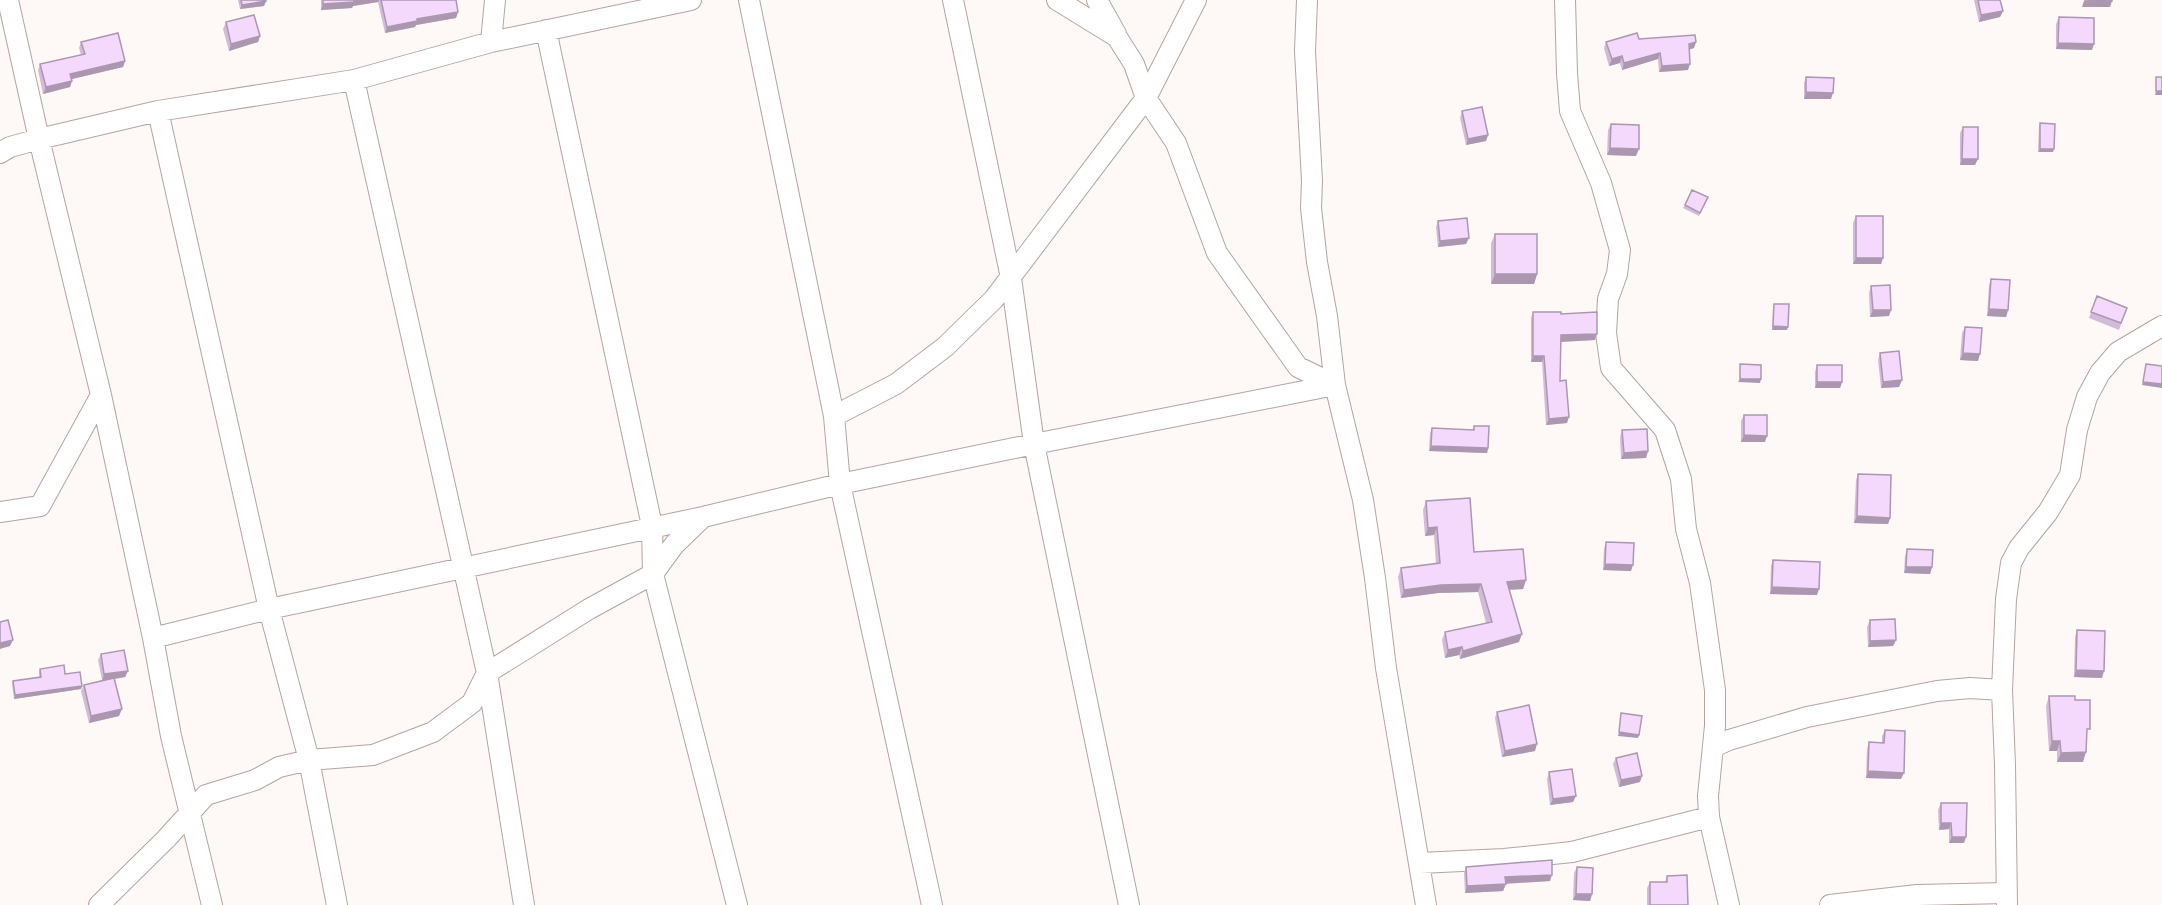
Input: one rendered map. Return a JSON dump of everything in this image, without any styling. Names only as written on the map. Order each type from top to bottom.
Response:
[{"type":"street","points":[[8,0],[101,395],[153,639],[171,736],[212,905]]},
{"type":"street","points":[[491,42],[495,0]]},
{"type":"street","points":[[0,153],[10,147],[39,139],[158,111],[354,80],[491,42],[691,0]]},
{"type":"street","points":[[749,0],[834,416],[840,484],[932,905]]},
{"type":"street","points":[[953,0],[1011,278],[1034,444],[1130,905]]},
{"type":"street","points":[[1057,0],[1117,37]]},
{"type":"street","points":[[1097,0],[1134,64],[1146,98],[1176,143],[1217,253],[1298,367],[1335,385]]},
{"type":"street","points":[[834,416],[896,384],[945,347],[994,299],[1146,98],[1196,0]]},
{"type":"street","points":[[1307,0],[1305,51],[1312,181],[1311,208],[1335,385],[1363,500],[1386,668],[1426,905]]},
{"type":"street","points":[[1565,0],[1570,111],[1601,183],[1620,250],[1617,274],[1608,299],[1606,333],[1611,368],[1665,430],[1681,479],[1686,529],[1701,583],[1714,690],[1713,747],[1708,796],[1709,817],[1730,905]]},
{"type":"street","points":[[0,28],[17,41]]},
{"type":"street","points":[[546,30],[652,526],[653,574],[737,905]]},
{"type":"street","points":[[354,80],[488,673],[524,905]]},
{"type":"street","points":[[158,111],[269,609],[309,760],[337,905]]},
{"type":"street","points":[[1830,905],[1917,896],[2006,899],[2007,836],[2002,690],[2006,599],[2011,563],[2019,548],[2049,512],[2070,475],[2087,397],[2100,373],[2118,352],[2162,326]]},
{"type":"street","points":[[153,639],[269,609],[703,517],[840,484],[1335,385]]},
{"type":"street","points":[[0,512],[40,506],[101,395]]},
{"type":"street","points":[[99,905],[206,795],[255,780],[279,767],[309,760],[373,755],[433,732],[472,702],[488,673],[589,609],[653,574],[674,545],[703,517]]},
{"type":"street","points":[[1713,747],[1729,740],[1807,717],[1937,691],[1970,688],[2002,690]]},
{"type":"street","points":[[1420,863],[1504,859],[1572,852],[1709,817]]},
{"type":"building","points":[[241,0],[265,0],[266,1],[242,5]]},
{"type":"building","points":[[323,0],[354,0],[354,2],[323,4]]},
{"type":"building","points":[[381,0],[456,0],[458,12],[387,27]]},
{"type":"building","points":[[1978,0],[2000,0],[2003,11],[1981,15]]},
{"type":"building","points":[[254,15],[260,36],[231,44],[226,22]]},
{"type":"building","points":[[2059,17],[2094,18],[2094,44],[2058,43]]},
{"type":"building","points":[[118,33],[125,61],[70,74],[72,81],[46,87],[40,64],[85,54],[81,42]]},
{"type":"building","points":[[1637,33],[1639,39],[1695,35],[1696,42],[1689,44],[1690,64],[1662,66],[1660,53],[1624,63],[1622,56],[1612,59],[1606,42]]},
{"type":"building","points":[[1806,77],[1834,78],[1833,93],[1806,92]]},
{"type":"building","points":[[2156,77],[2162,77],[2162,91],[2156,91]]},
{"type":"building","points":[[1482,107],[1488,135],[1468,139],[1462,111]]},
{"type":"building","points":[[2040,123],[2055,124],[2054,149],[2040,149]]},
{"type":"building","points":[[1611,124],[1639,125],[1639,149],[1610,148]]},
{"type":"building","points":[[1963,127],[1978,127],[1978,159],[1962,159]]},
{"type":"building","points":[[1692,190],[1708,197],[1700,213],[1685,205]]},
{"type":"building","points":[[1856,216],[1883,216],[1883,258],[1856,258]]},
{"type":"building","points":[[1467,218],[1469,238],[1440,241],[1438,221]]},
{"type":"building","points":[[1495,234],[1537,234],[1537,274],[1495,274]]},
{"type":"building","points":[[1991,279],[2010,280],[2008,310],[1989,309]]},
{"type":"building","points":[[1890,285],[1891,310],[1873,310],[1871,286]]},
{"type":"building","points":[[2097,296],[2127,308],[2121,323],[2091,312]]},
{"type":"building","points":[[1774,304],[1789,304],[1788,327],[1773,326]]},
{"type":"building","points":[[1533,312],[1561,312],[1561,314],[1597,312],[1597,334],[1561,335],[1560,381],[1566,380],[1569,417],[1549,419],[1544,356],[1533,356]]},
{"type":"building","points":[[1965,327],[1982,328],[1980,354],[1963,353]]},
{"type":"building","points":[[1899,351],[1902,380],[1883,382],[1880,353]]},
{"type":"building","points":[[1740,364],[1761,365],[1761,379],[1740,379]]},
{"type":"building","points":[[2146,364],[2162,366],[2162,384],[2143,382]]},
{"type":"building","points":[[1817,365],[1842,365],[1842,382],[1817,382]]},
{"type":"building","points":[[1744,415],[1767,415],[1767,436],[1744,435]]},
{"type":"building","points":[[1474,426],[1489,426],[1488,448],[1431,446],[1432,428],[1474,430]]},
{"type":"building","points":[[1647,429],[1648,451],[1624,453],[1622,430]]},
{"type":"building","points":[[1858,474],[1891,475],[1890,518],[1857,516]]},
{"type":"building","points":[[1470,498],[1474,552],[1523,549],[1526,580],[1507,582],[1522,634],[1463,651],[1462,647],[1448,650],[1445,632],[1492,622],[1481,584],[1441,585],[1404,590],[1401,568],[1440,563],[1437,527],[1428,528],[1426,501]]},
{"type":"building","points":[[1606,542],[1634,543],[1633,565],[1605,564]]},
{"type":"building","points":[[1907,549],[1933,550],[1932,567],[1906,567]]},
{"type":"building","points":[[1773,560],[1820,562],[1819,589],[1772,587]]},
{"type":"building","points":[[1895,619],[1896,640],[1870,641],[1870,620]]},
{"type":"building","points":[[8,620],[13,640],[0,643],[0,622]]},
{"type":"building","points":[[2077,630],[2105,631],[2104,671],[2076,670]]},
{"type":"building","points":[[124,650],[128,671],[104,674],[101,654]]},
{"type":"building","points":[[64,665],[65,674],[80,672],[82,686],[15,695],[13,681],[41,677],[40,669]]},
{"type":"building","points":[[114,678],[122,709],[91,716],[84,685]]},
{"type":"building","points":[[2049,696],[2075,696],[2075,700],[2090,700],[2090,729],[2087,729],[2086,752],[2061,753],[2060,741],[2052,741]]},
{"type":"building","points":[[1529,705],[1537,744],[1505,751],[1497,712]]},
{"type":"building","points":[[1621,713],[1642,716],[1639,735],[1619,732]]},
{"type":"building","points":[[1885,730],[1905,731],[1904,773],[1868,771],[1869,742],[1884,743]]},
{"type":"building","points":[[1637,753],[1642,776],[1621,780],[1616,758]]},
{"type":"building","points":[[1572,769],[1576,796],[1553,799],[1549,772]]},
{"type":"building","points":[[1941,803],[1967,803],[1966,837],[1952,837],[1951,823],[1941,823]]},
{"type":"building","points":[[1552,860],[1552,875],[1505,877],[1506,884],[1467,886],[1466,867]]},
{"type":"building","points":[[1577,867],[1593,868],[1592,894],[1576,894]]},
{"type":"building","points":[[1687,875],[1688,905],[1650,905],[1650,882],[1667,882],[1667,876]]}]
